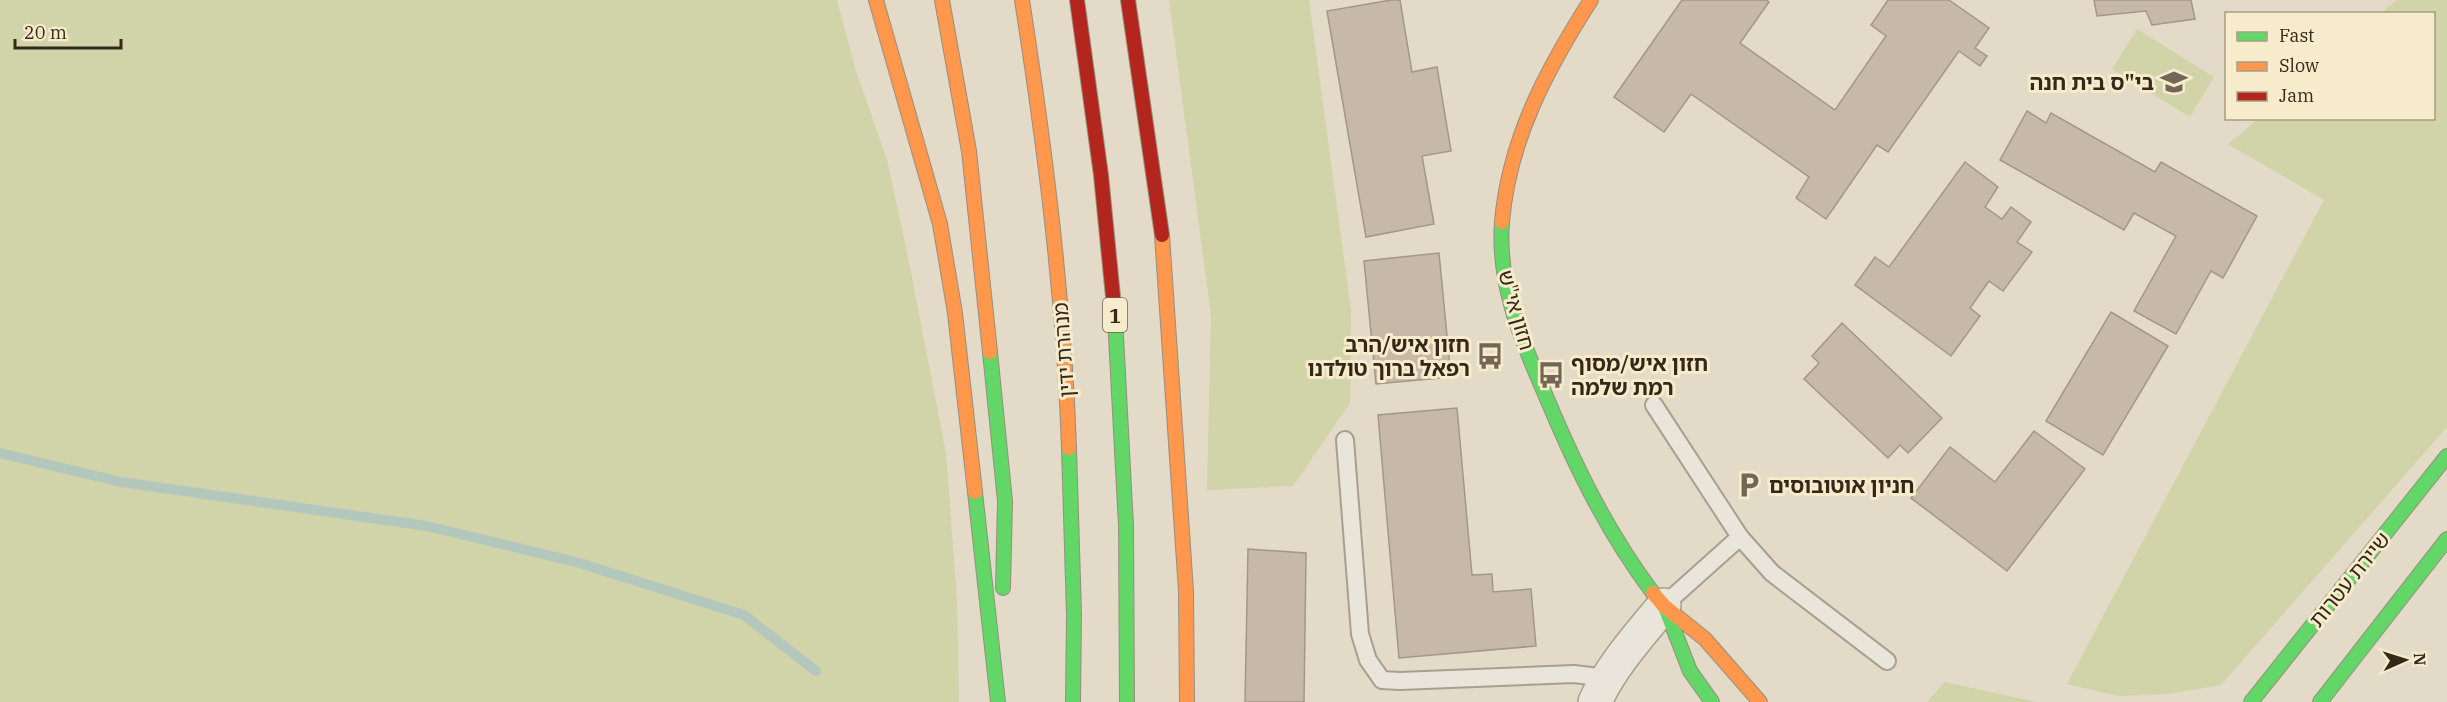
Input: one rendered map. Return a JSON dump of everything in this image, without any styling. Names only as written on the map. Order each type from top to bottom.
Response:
[{"type":"main road","points":[[876,0],[940,224],[955,313],[999,702]]},
{"type":"main road","points":[[942,0],[969,151],[1005,501],[999,702]]},
{"type":"main road","name":"מנהרת ידין","points":[[1022,0],[1038,100],[1059,279],[1070,456],[1074,632],[1073,702]]},
{"type":"main road","name":"1","points":[[1077,0],[1092,92],[1114,296],[1125,453],[1127,702]]},
{"type":"main road","points":[[1128,0],[1165,256],[1186,591],[1187,702]]},
{"type":"main road","name":"חזון אי\"ש","points":[[1591,0],[1551,64],[1518,138],[1503,213],[1503,270],[1524,345],[1589,494],[1609,533],[1664,605],[1718,653],[1760,702]]},
{"type":"main road","name":"שיירת עטרות","points":[[2251,702],[2447,456]]},
{"type":"main road","points":[[2320,702],[2447,539]]},
{"type":"main road","name":"חזון אי\"ש","points":[[1664,605],[1690,671],[1712,702]]},
{"type":"street","points":[[1601,690],[1664,605]]},
{"type":"lane","points":[[1654,405],[1740,537],[1772,573],[1887,661]]},
{"type":"lane","points":[[1345,440],[1360,634],[1368,660],[1383,680],[1574,674],[1601,690]]},
{"type":"lane","points":[[1664,605],[1740,537]]},
{"type":"green space","points":[[0,0],[837,0],[856,71],[887,160],[946,453],[957,600],[959,702],[0,702]]},
{"type":"green space","points":[[1169,0],[1309,0],[1351,310],[1350,403],[1293,486],[1207,490],[1211,316]]},
{"type":"green space","points":[[2397,0],[2447,0],[2447,427],[2221,685],[2168,694],[2119,696],[2067,684],[2324,200],[2228,144],[2257,120],[2435,120],[2435,12],[2382,12]]},
{"type":"green space","points":[[2137,29],[2214,77],[2190,117],[2112,69]]},
{"type":"green space","points":[[1945,682],[2036,702],[1927,702]]},
{"type":"building","points":[[1400,0],[1412,72],[1437,67],[1451,151],[1422,156],[1434,224],[1366,237],[1327,11]]},
{"type":"building","points":[[1682,0],[1766,0],[1769,2],[1740,43],[1835,110],[1886,36],[1871,25],[1888,0],[1949,0],[1989,28],[1975,48],[1987,56],[1980,66],[1959,51],[1888,152],[1877,145],[1826,219],[1796,198],[1809,177],[1691,94],[1664,132],[1614,97]]},
{"type":"building","points":[[2094,0],[2191,0],[2195,19],[2152,25],[2146,11],[2097,16]]},
{"type":"building","points":[[2027,111],[2046,123],[2051,113],[2155,172],[2161,162],[2257,216],[2223,278],[2211,271],[2176,334],[2134,311],[2176,236],[2134,213],[2124,230],[2000,160]]},
{"type":"building","points":[[1965,162],[1998,187],[1985,207],[2002,219],[2011,207],[2031,222],[2017,242],[2032,252],[2003,291],[1989,281],[1970,308],[1980,316],[1951,356],[1855,285],[1875,257],[1889,267]]},
{"type":"building","points":[[1439,253],[1451,377],[1376,384],[1364,261]]},
{"type":"building","points":[[2111,312],[2168,346],[2103,455],[2046,421]]},
{"type":"building","points":[[1842,323],[1942,418],[1908,453],[1900,445],[1888,458],[1804,379],[1819,363],[1812,356]]},
{"type":"building","points":[[1457,408],[1472,575],[1492,574],[1493,592],[1531,589],[1536,646],[1399,658],[1378,415]]},
{"type":"building","points":[[2034,431],[2085,469],[2007,571],[1911,498],[1950,447],[1995,482]]},
{"type":"building","points":[[1248,549],[1306,553],[1304,702],[1245,702]]},
{"type":"waterway","points":[[0,453],[121,482],[427,526],[576,562],[744,615],[816,671]]},
{"type":"traffic: fast","points":[[1502,222],[1504,269],[1521,336],[1570,452],[1594,500],[1653,593]]},
{"type":"traffic: fast","points":[[1115,317],[1126,526],[1127,702]]},
{"type":"traffic: fast","points":[[990,352],[1005,501],[1003,588]]},
{"type":"traffic: fast","points":[[1069,448],[1074,614],[1073,702]]},
{"type":"traffic: fast","points":[[2251,702],[2447,456]]},
{"type":"traffic: fast","points":[[975,492],[998,702]]},
{"type":"traffic: fast","points":[[2320,702],[2447,539]]},
{"type":"traffic: fast","points":[[1665,607],[1690,671],[1712,702]]},
{"type":"traffic: slow","points":[[876,0],[940,224],[955,313],[975,492]]},
{"type":"traffic: slow","points":[[942,0],[969,151],[990,352]]},
{"type":"traffic: slow","points":[[1022,0],[1058,279],[1069,448]]},
{"type":"traffic: slow","points":[[1502,222],[1506,191],[1522,133],[1545,79],[1591,0]]},
{"type":"traffic: slow","points":[[1162,235],[1186,591],[1187,702]]},
{"type":"traffic: slow","points":[[1653,593],[1664,606],[1705,639],[1760,702]]},
{"type":"traffic: jam","points":[[1077,0],[1101,175],[1115,317]]},
{"type":"traffic: jam","points":[[1128,0],[1162,235]]},
{"type":"place","name":"בי\"ס בית חנה","points":[[2174,82]]},
{"type":"place","name":"חזון איש/הרב רפאל ברוך טולדנו","points":[[1490,356]]},
{"type":"place","name":"חזון איש/מסוף רמת שלמה","points":[[1551,375]]},
{"type":"place","name":"חניון אוטובוסים","points":[[1749,485]]}]
